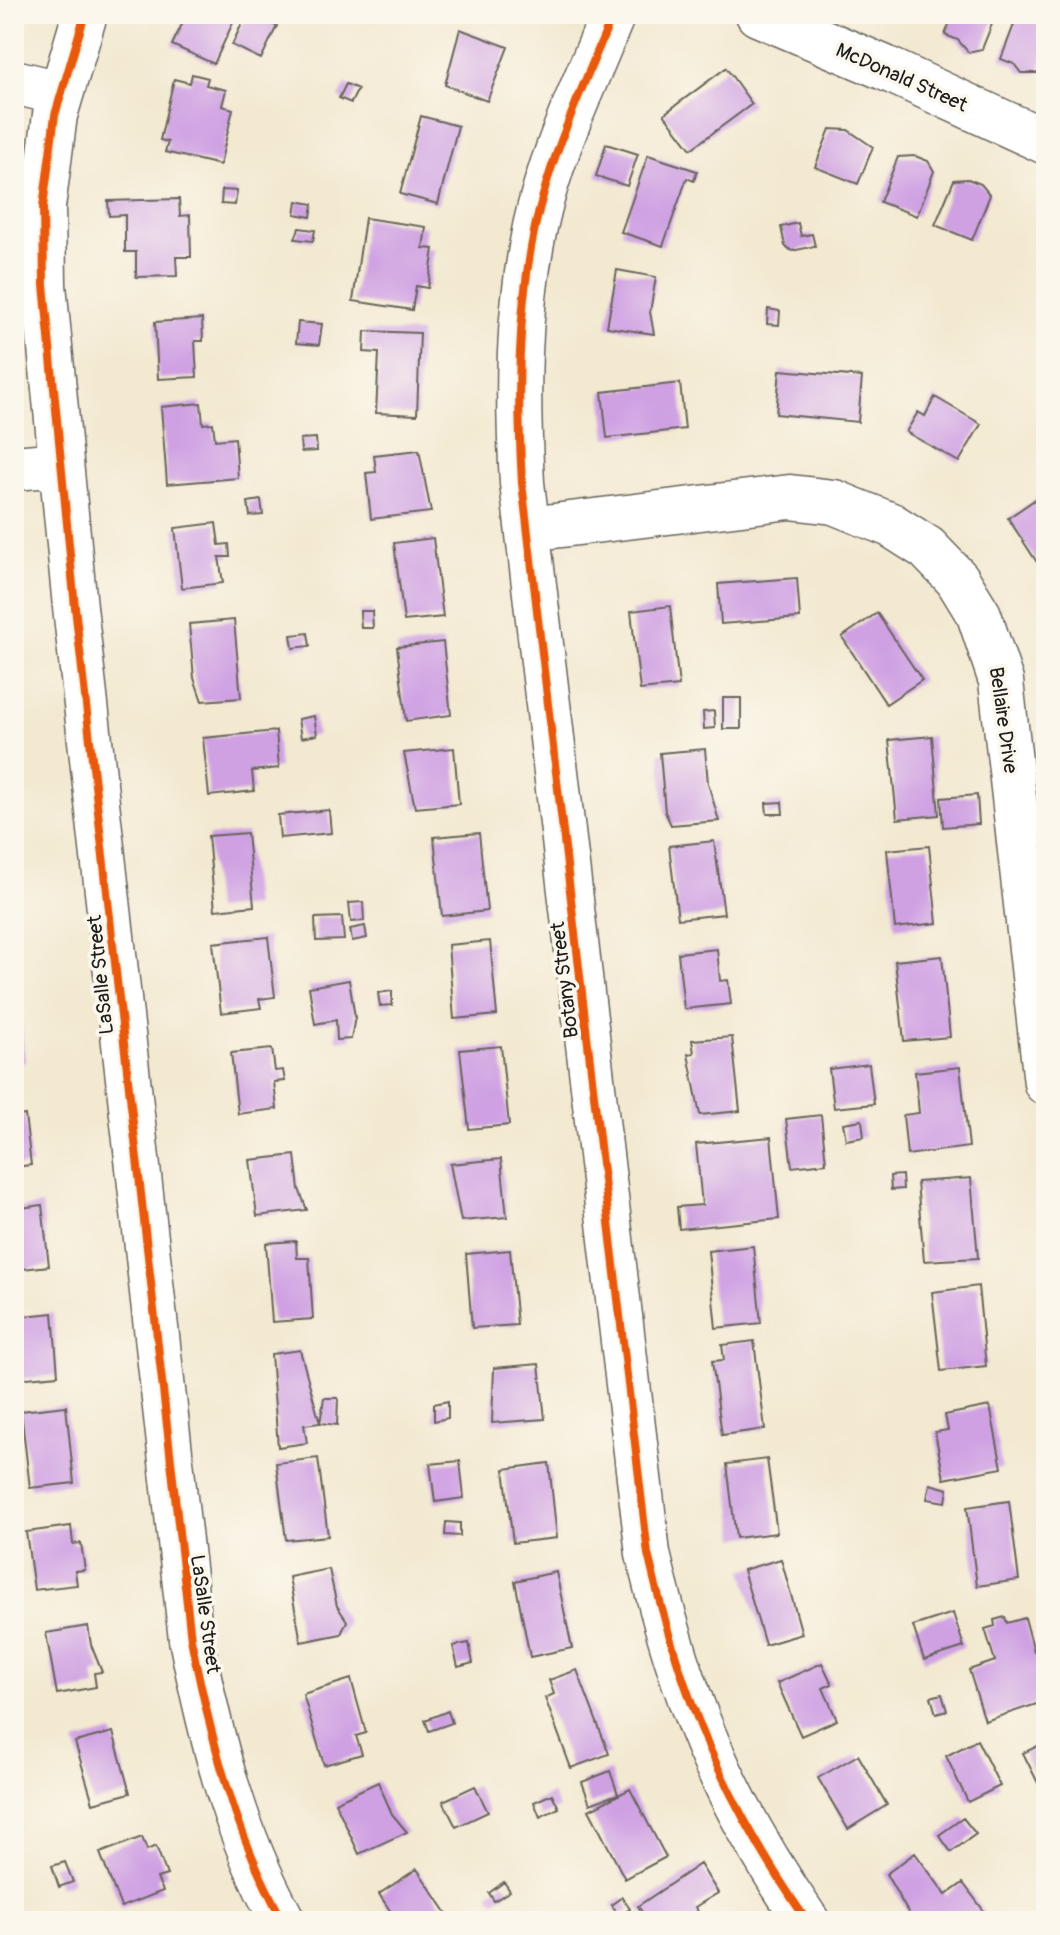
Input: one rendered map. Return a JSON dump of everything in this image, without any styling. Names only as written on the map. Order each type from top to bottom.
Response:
[{"type":"street","name":"LaSalle Street","points":[[85,14],[60,93],[43,207],[44,285],[61,464],[191,1639],[212,1745],[273,1918]]},
{"type":"street","name":"Botany Street","points":[[613,14],[557,151],[535,225],[522,303],[517,397],[529,529],[648,1554],[669,1643],[692,1711],[728,1795],[767,1863],[807,1921]]},
{"type":"street","name":"McDonald Street","points":[[758,14],[1046,142]]},
{"type":"street","points":[[14,82],[60,93]]},
{"type":"street","points":[[14,468],[61,464]]},
{"type":"street","name":"Bellaire Drive","points":[[529,529],[768,498],[805,499],[855,508],[891,525],[927,548],[957,579],[979,615],[1001,681],[1046,1083]]},
{"type":"building","points":[[187,14],[237,14],[214,64],[172,45]]},
{"type":"building","points":[[953,14],[996,14],[982,49],[968,52],[958,40],[945,35]]},
{"type":"building","points":[[1018,14],[1046,24],[1046,53],[1038,73],[1021,73],[1014,64],[1001,59]]},
{"type":"building","points":[[245,17],[277,26],[261,59],[232,45]]},
{"type":"building","points":[[460,29],[508,47],[487,101],[445,85]]},
{"type":"building","points":[[726,68],[752,104],[691,149],[664,114]]},
{"type":"building","points":[[192,74],[208,78],[206,85],[226,90],[222,106],[233,109],[220,165],[165,152],[168,142],[160,140],[174,79],[190,83]]},
{"type":"building","points":[[346,84],[358,89],[351,103],[339,98]]},
{"type":"building","points":[[421,116],[458,126],[438,204],[400,194]]},
{"type":"building","points":[[830,129],[848,130],[873,147],[858,184],[815,167]]},
{"type":"building","points":[[606,144],[638,154],[627,186],[596,176]]},
{"type":"building","points":[[648,155],[697,171],[694,181],[687,178],[663,246],[621,232]]},
{"type":"building","points":[[915,156],[928,161],[934,171],[917,216],[880,202],[898,157]]},
{"type":"building","points":[[968,179],[981,184],[990,195],[972,240],[935,225],[954,180]]},
{"type":"building","points":[[222,190],[237,191],[235,205],[221,204]]},
{"type":"building","points":[[179,199],[180,216],[190,215],[191,257],[176,257],[177,276],[136,277],[136,252],[125,252],[125,215],[109,216],[108,201]]},
{"type":"building","points":[[297,201],[313,204],[311,217],[295,214]]},
{"type":"building","points":[[365,218],[426,227],[423,248],[434,249],[428,288],[416,286],[412,310],[353,301]]},
{"type":"building","points":[[798,223],[801,236],[812,234],[815,246],[792,251],[785,246],[781,227]]},
{"type":"building","points":[[299,228],[315,230],[313,241],[295,239]]},
{"type":"building","points":[[617,270],[656,277],[650,312],[654,334],[607,327]]},
{"type":"building","points":[[768,309],[780,311],[779,325],[767,324]]},
{"type":"building","points":[[202,319],[203,341],[195,341],[197,377],[158,379],[155,322]]},
{"type":"building","points":[[298,322],[322,324],[319,345],[296,343]]},
{"type":"building","points":[[365,331],[420,333],[417,415],[376,413],[379,353],[364,352]]},
{"type":"building","points":[[780,370],[862,377],[858,422],[776,414]]},
{"type":"building","points":[[680,383],[685,429],[607,438],[602,392]]},
{"type":"building","points":[[935,397],[981,424],[959,462],[906,432],[918,412],[925,416]]},
{"type":"building","points":[[201,403],[203,424],[213,423],[215,440],[235,438],[238,478],[167,484],[161,407]]},
{"type":"building","points":[[316,438],[317,451],[301,452],[300,439]]},
{"type":"building","points":[[419,450],[431,512],[371,519],[366,473],[376,472],[374,455]]},
{"type":"building","points":[[1046,492],[1046,564],[1040,567],[1008,518]]},
{"type":"building","points":[[261,500],[263,515],[250,516],[248,502]]},
{"type":"building","points":[[216,523],[219,545],[229,544],[230,557],[219,557],[223,583],[182,588],[175,528]]},
{"type":"building","points":[[433,538],[443,617],[404,621],[394,543]]},
{"type":"building","points":[[797,578],[800,618],[721,624],[718,584]]},
{"type":"building","points":[[670,606],[679,686],[640,690],[631,611]]},
{"type":"building","points":[[360,611],[372,611],[373,628],[361,628]]},
{"type":"building","points":[[877,613],[922,680],[886,704],[842,637]]},
{"type":"building","points":[[234,620],[241,698],[202,701],[194,678],[189,624]]},
{"type":"building","points":[[308,633],[310,646],[293,648],[291,635]]},
{"type":"building","points":[[443,642],[451,715],[406,721],[397,647]]},
{"type":"building","points":[[723,698],[741,698],[741,729],[723,729]]},
{"type":"building","points":[[714,711],[715,728],[704,729],[703,712]]},
{"type":"building","points":[[314,716],[317,735],[301,738],[298,719]]},
{"type":"building","points":[[276,731],[279,768],[252,771],[254,791],[209,796],[203,738]]},
{"type":"building","points":[[932,736],[939,815],[897,819],[889,740]]},
{"type":"building","points":[[454,748],[459,804],[415,808],[404,753]]},
{"type":"building","points":[[705,749],[708,783],[719,821],[671,825],[665,812],[660,753]]},
{"type":"building","points":[[977,795],[979,824],[943,827],[941,798]]},
{"type":"building","points":[[782,802],[783,814],[767,814],[766,803]]},
{"type":"building","points":[[329,810],[331,833],[280,838],[278,815]]},
{"type":"building","points":[[247,833],[254,906],[215,910],[208,836]]},
{"type":"building","points":[[479,833],[487,911],[442,916],[434,837]]},
{"type":"building","points":[[714,841],[724,914],[678,919],[669,846]]},
{"type":"building","points":[[929,846],[937,923],[895,928],[887,850]]},
{"type":"building","points":[[363,902],[364,921],[351,922],[349,903]]},
{"type":"building","points":[[342,917],[344,940],[316,941],[315,918]]},
{"type":"building","points":[[365,926],[367,938],[352,941],[350,929]]},
{"type":"building","points":[[268,937],[275,997],[259,999],[261,1008],[221,1013],[213,943]]},
{"type":"building","points":[[490,941],[497,1015],[454,1019],[448,945]]},
{"type":"building","points":[[717,949],[720,981],[728,980],[731,1004],[684,1009],[678,953]]},
{"type":"building","points":[[942,956],[950,1037],[904,1041],[895,961]]},
{"type":"building","points":[[349,980],[355,1017],[351,1039],[337,1040],[336,1020],[315,1024],[309,987]]},
{"type":"building","points":[[17,988],[25,1062],[14,1064],[14,989]]},
{"type":"building","points":[[392,991],[392,1005],[380,1006],[378,993]]},
{"type":"building","points":[[732,1037],[740,1111],[700,1115],[688,1054],[694,1053],[692,1040]]},
{"type":"building","points":[[501,1046],[509,1125],[469,1129],[460,1050]]},
{"type":"building","points":[[272,1049],[275,1071],[283,1070],[285,1081],[274,1082],[277,1109],[238,1114],[231,1053]]},
{"type":"building","points":[[869,1064],[874,1104],[834,1108],[829,1069]]},
{"type":"building","points":[[960,1067],[969,1147],[907,1155],[903,1115],[919,1113],[915,1072]]},
{"type":"building","points":[[25,1115],[31,1165],[14,1167],[14,1117]]},
{"type":"building","points":[[821,1115],[826,1163],[792,1167],[786,1119]]},
{"type":"building","points":[[862,1120],[864,1137],[846,1140],[843,1123]]},
{"type":"building","points":[[771,1137],[779,1219],[679,1229],[677,1207],[702,1205],[696,1144]]},
{"type":"building","points":[[295,1155],[299,1189],[307,1210],[257,1216],[250,1160]]},
{"type":"building","points":[[501,1159],[507,1217],[461,1221],[450,1164]]},
{"type":"building","points":[[902,1175],[903,1189],[891,1190],[890,1176]]},
{"type":"building","points":[[971,1178],[978,1258],[924,1261],[917,1182]]},
{"type":"building","points":[[42,1205],[49,1266],[14,1270],[14,1209]]},
{"type":"building","points":[[296,1241],[297,1258],[309,1258],[313,1319],[272,1322],[266,1243]]},
{"type":"building","points":[[753,1246],[761,1323],[716,1328],[708,1251]]},
{"type":"building","points":[[510,1250],[517,1325],[472,1328],[466,1254]]},
{"type":"building","points":[[978,1286],[986,1366],[941,1371],[932,1292]]},
{"type":"building","points":[[53,1313],[58,1375],[17,1379],[14,1317]]},
{"type":"building","points":[[754,1341],[765,1429],[722,1435],[712,1361],[724,1360],[722,1345]]},
{"type":"building","points":[[300,1350],[320,1423],[304,1425],[307,1443],[278,1447],[271,1354]]},
{"type":"building","points":[[539,1364],[545,1419],[492,1423],[494,1368]]},
{"type":"building","points":[[324,1398],[338,1398],[337,1425],[320,1423]]},
{"type":"building","points":[[448,1401],[448,1418],[434,1421],[434,1404]]},
{"type":"building","points":[[66,1406],[74,1483],[30,1488],[21,1411]]},
{"type":"building","points":[[990,1406],[1002,1468],[944,1479],[935,1432],[948,1430],[945,1415]]},
{"type":"building","points":[[318,1458],[328,1536],[286,1540],[276,1463]]},
{"type":"building","points":[[767,1459],[777,1533],[736,1538],[727,1464]]},
{"type":"building","points":[[460,1461],[464,1498],[435,1502],[430,1464]]},
{"type":"building","points":[[549,1463],[557,1538],[513,1543],[504,1469]]},
{"type":"building","points":[[930,1484],[948,1489],[946,1502],[927,1499]]},
{"type":"building","points":[[1009,1501],[1019,1580],[977,1586],[967,1507]]},
{"type":"building","points":[[446,1522],[460,1523],[460,1536],[445,1535]]},
{"type":"building","points":[[71,1526],[73,1544],[81,1543],[85,1570],[75,1571],[77,1585],[34,1590],[26,1532]]},
{"type":"building","points":[[781,1559],[802,1634],[765,1645],[743,1570]]},
{"type":"building","points":[[329,1569],[337,1606],[347,1621],[341,1634],[301,1642],[289,1577]]},
{"type":"building","points":[[556,1572],[572,1648],[530,1657],[515,1581]]},
{"type":"building","points":[[953,1613],[964,1647],[924,1660],[913,1626]]},
{"type":"building","points":[[1005,1617],[1007,1623],[1025,1618],[1034,1651],[1040,1650],[1046,1674],[1046,1701],[985,1721],[969,1670],[995,1661],[985,1629],[995,1626],[994,1620]]},
{"type":"building","points":[[88,1626],[91,1645],[102,1672],[94,1673],[96,1687],[57,1694],[46,1633]]},
{"type":"building","points":[[469,1643],[473,1663],[458,1667],[453,1646]]},
{"type":"building","points":[[822,1663],[832,1684],[823,1688],[837,1720],[801,1736],[777,1683]]},
{"type":"building","points":[[577,1670],[609,1754],[571,1768],[545,1698],[554,1694],[549,1680]]},
{"type":"building","points":[[351,1679],[366,1733],[356,1736],[362,1754],[324,1765],[303,1694]]},
{"type":"building","points":[[942,1694],[947,1711],[936,1714],[931,1697]]},
{"type":"building","points":[[448,1711],[452,1723],[429,1731],[425,1720]]},
{"type":"building","points":[[113,1732],[130,1793],[93,1803],[75,1742]]},
{"type":"building","points":[[977,1740],[1000,1786],[968,1802],[946,1756]]},
{"type":"building","points":[[1046,1742],[1046,1799],[1023,1753]]},
{"type":"building","points":[[858,1755],[887,1805],[848,1829],[818,1778]]},
{"type":"building","points":[[610,1771],[618,1794],[590,1804],[582,1782]]},
{"type":"building","points":[[378,1782],[392,1814],[407,1832],[359,1854],[335,1802]]},
{"type":"building","points":[[475,1786],[488,1812],[456,1827],[443,1801]]},
{"type":"building","points":[[630,1789],[666,1857],[625,1879],[589,1810]]},
{"type":"building","points":[[552,1794],[559,1808],[540,1817],[534,1802]]},
{"type":"building","points":[[963,1818],[976,1834],[951,1852],[939,1835]]},
{"type":"building","points":[[142,1837],[147,1850],[156,1846],[167,1875],[157,1878],[163,1891],[121,1907],[100,1853]]},
{"type":"building","points":[[915,1853],[946,1895],[963,1883],[984,1911],[971,1921],[913,1921],[886,1874]]},
{"type":"building","points":[[65,1862],[73,1882],[59,1887],[52,1866]]},
{"type":"building","points":[[700,1864],[718,1893],[695,1907],[704,1921],[648,1921],[638,1906]]},
{"type":"building","points":[[417,1869],[452,1921],[397,1921],[379,1894]]},
{"type":"building","points":[[504,1882],[510,1891],[494,1901],[489,1893]]},
{"type":"building","points":[[622,1897],[630,1909],[619,1916],[611,1905]]},
{"type":"cycle path","points":[[85,14],[55,115],[43,207],[44,285],[75,607],[191,1639],[226,1784],[251,1853],[283,1921]]},
{"type":"cycle path","points":[[613,14],[559,145],[535,227],[525,291],[520,355],[522,483],[648,1554],[675,1655],[708,1746],[751,1832],[807,1921]]}]
